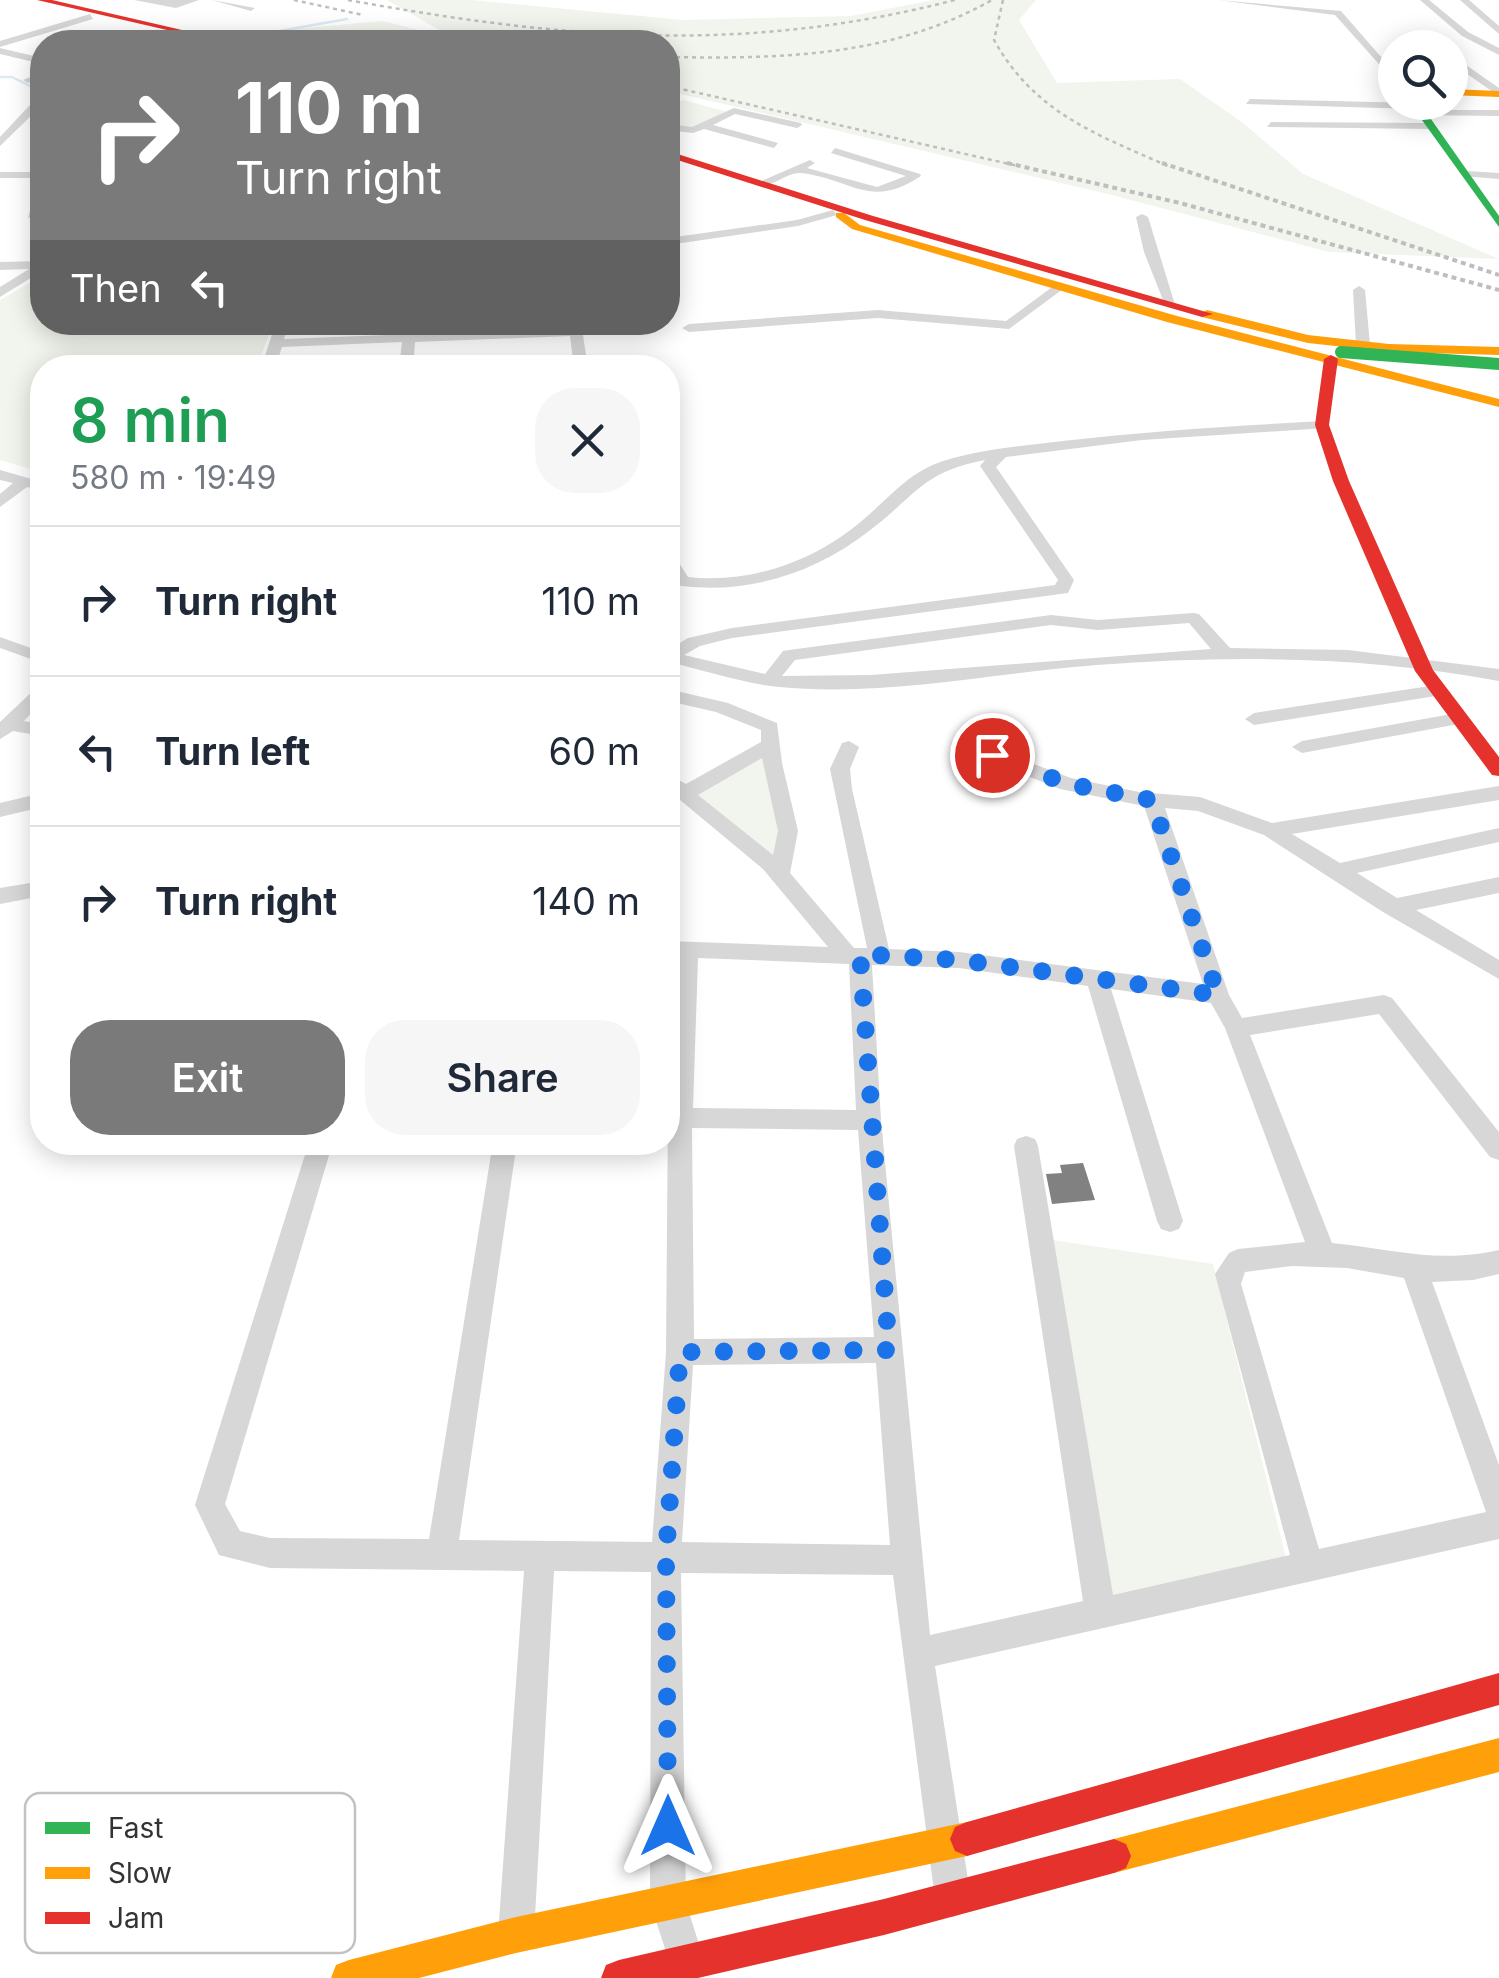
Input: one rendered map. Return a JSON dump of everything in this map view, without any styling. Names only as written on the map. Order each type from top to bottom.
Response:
[{"type":"main road","points":[[20,0],[155,30]]},
{"type":"main road","points":[[41,0],[87,14]]},
{"type":"main road","points":[[1468,92],[1498,96]]},
{"type":"main road","points":[[1427,120],[1466,174],[1474,193],[1497,218]]},
{"type":"main road","points":[[680,158],[1499,399]]},
{"type":"main road","points":[[680,169],[1274,342],[1499,364]]},
{"type":"main road","points":[[843,216],[848,225],[1059,286],[1330,350],[1373,346],[1499,353]]},
{"type":"main road","points":[[1373,346],[1499,353]]},
{"type":"main road","points":[[1330,350],[1322,425],[1341,481],[1416,658],[1436,691],[1499,770]]},
{"type":"main road","points":[[349,1978],[516,1935],[946,1845],[1499,1689]]},
{"type":"main road","points":[[619,1978],[953,1900],[1499,1755]]},
{"type":"street","points":[[46,30],[87,14],[107,0]]},
{"type":"street","points":[[138,0],[176,5],[195,0]]},
{"type":"street","points":[[216,0],[251,8]]},
{"type":"street","points":[[1222,0],[1338,14],[1378,55]]},
{"type":"street","points":[[1424,0],[1465,34],[1498,51]]},
{"type":"street","points":[[1464,0],[1499,31]]},
{"type":"street","points":[[0,29],[30,36]]},
{"type":"street","points":[[0,47],[30,36]]},
{"type":"street","points":[[0,47],[30,59]]},
{"type":"street","points":[[26,58],[30,57]]},
{"type":"street","points":[[1468,71],[1498,96]]},
{"type":"street","points":[[1468,102],[1498,96]]},
{"type":"street","points":[[1250,102],[1378,109]]},
{"type":"street","points":[[1290,103],[1301,125]]},
{"type":"street","points":[[16,112],[30,109]]},
{"type":"street","points":[[680,130],[686,131],[734,111],[797,126]]},
{"type":"street","points":[[0,143],[30,115]]},
{"type":"street","points":[[1271,125],[1378,117]]},
{"type":"street","points":[[702,125],[774,145]]},
{"type":"street","points":[[763,183],[858,141]]},
{"type":"street","points":[[797,169],[878,191],[916,176],[835,151]]},
{"type":"street","points":[[1466,174],[1499,176]]},
{"type":"street","points":[[0,175],[30,175]]},
{"type":"street","points":[[680,240],[843,216]]},
{"type":"street","points":[[1142,217],[1171,305]]},
{"type":"street","points":[[0,266],[30,266]]},
{"type":"street","points":[[0,293],[30,274]]},
{"type":"street","points":[[689,328],[878,314],[1009,325],[1059,286]]},
{"type":"street","points":[[1359,290],[1373,346]]},
{"type":"street","points":[[272,355],[278,335]]},
{"type":"street","points":[[275,343],[472,335]]},
{"type":"street","points":[[407,355],[409,340]]},
{"type":"street","points":[[680,578],[718,588],[750,582],[806,562],[863,528],[925,474],[958,460],[1142,436],[1322,425]]},
{"type":"street","points":[[680,650],[694,642],[732,633],[1062,589],[1066,580],[988,466],[1000,453]]},
{"type":"street","points":[[0,474],[30,484]]},
{"type":"street","points":[[0,502],[24,482]]},
{"type":"street","points":[[771,678],[789,656],[1051,620],[1098,625],[1193,618],[1225,653]]},
{"type":"street","points":[[0,642],[30,653]]},
{"type":"street","points":[[680,659],[790,682],[906,680],[1096,660],[1225,653],[1416,658],[1499,675]]},
{"type":"street","points":[[1254,719],[1436,691]]},
{"type":"street","points":[[680,698],[765,723],[772,732],[788,831],[779,874]]},
{"type":"street","points":[[5,729],[30,704]]},
{"type":"street","points":[[1302,747],[1457,719]]},
{"type":"street","points":[[5,729],[30,730]]},
{"type":"street","points":[[686,793],[771,744]]},
{"type":"street","points":[[849,747],[840,770],[862,955],[869,1120],[907,1560],[953,1900]]},
{"type":"street","points":[[992,755],[1068,784],[1152,800],[1200,804],[1271,830],[1499,971]]},
{"type":"street","points":[[680,789],[779,874],[862,955]]},
{"type":"street","points":[[1271,830],[1499,793]]},
{"type":"street","points":[[1152,800],[1218,995],[1236,1028],[1323,1254]]},
{"type":"street","points":[[0,810],[30,803]]},
{"type":"street","points":[[1334,871],[1499,836]]},
{"type":"street","points":[[1391,907],[1499,885]]},
{"type":"street","points":[[0,896],[30,891]]},
{"type":"street","points":[[680,948],[959,960],[1218,995]]},
{"type":"street","points":[[1097,978],[1170,1221]]},
{"type":"street","points":[[1236,1028],[1384,1004],[1499,1150]]},
{"type":"street","points":[[680,1118],[869,1120]]},
{"type":"street","points":[[1026,1146],[1101,1616]]},
{"type":"street","points":[[317,1155],[210,1505],[230,1544],[270,1553],[907,1560]]},
{"type":"street","points":[[442,1554],[503,1155]]},
{"type":"street","points":[[675,1155],[680,1352],[666,1556],[668,1903],[686,1960]]},
{"type":"street","points":[[1309,1568],[1228,1274],[1238,1260],[1323,1254],[1415,1271],[1473,1269],[1499,1262]]},
{"type":"street","points":[[1415,1271],[1493,1465],[1499,1506]]},
{"type":"street","points":[[680,1352],[889,1350]]},
{"type":"street","points":[[918,1654],[1499,1524]]},
{"type":"street","points":[[516,1935],[540,1554]]},
{"type":"shaded area","points":[[387,0],[471,0],[683,20],[851,16],[933,0],[1036,0],[1019,20],[1057,83],[1180,79],[1243,123],[1303,174],[1499,259],[1329,252],[1104,193],[680,94],[680,30],[440,30]]},
{"type":"shaded area","points":[[383,21],[418,30],[291,30],[293,29]]},
{"type":"shaded area","points":[[680,101],[728,112],[688,130],[680,128]]},
{"type":"shaded area","points":[[30,283],[30,335],[269,335],[261,355],[30,355],[30,469],[0,460],[0,300]]},
{"type":"shaded area","points":[[766,753],[782,834],[776,863],[693,793]]},
{"type":"shaded area","points":[[1052,1240],[1213,1264],[1286,1558],[1107,1602]]},
{"type":"building","points":[[1083,1163],[1095,1200],[1052,1204],[1046,1174],[1062,1173],[1060,1165]]},
{"type":"waterway","points":[[285,30],[347,19]]},
{"type":"waterway","points":[[0,77],[12,77],[30,86]]},
{"type":"railway","points":[[294,0],[363,15]]},
{"type":"railway","points":[[348,0],[559,30]]},
{"type":"railway","points":[[680,35],[800,29],[955,0]]},
{"type":"railway","points":[[680,57],[794,55],[875,44],[954,19],[992,0]]},
{"type":"railway","points":[[1003,0],[994,40],[1028,86],[1091,131],[1168,166]]},
{"type":"railway","points":[[680,89],[1018,166]]},
{"type":"railway","points":[[1007,163],[1180,203],[1499,290]]},
{"type":"railway","points":[[1162,163],[1499,275]]},
{"type":"traffic: fast","points":[[1427,120],[1499,224]]},
{"type":"traffic: fast","points":[[1341,352],[1499,364]]},
{"type":"traffic: slow","points":[[1468,93],[1499,94]]},
{"type":"traffic: slow","points":[[840,215],[856,227],[1172,319],[1499,403]]},
{"type":"traffic: slow","points":[[1207,314],[1308,339],[1390,348]]},
{"type":"traffic: slow","points":[[1392,347],[1499,351]]},
{"type":"traffic: slow","points":[[1114,1856],[1499,1755]]},
{"type":"traffic: slow","points":[[349,1978],[516,1935],[967,1839]]},
{"type":"traffic: jam","points":[[41,0],[175,30]]},
{"type":"traffic: jam","points":[[680,158],[869,218],[1207,314]]},
{"type":"traffic: jam","points":[[1331,359],[1322,425],[1341,481],[1424,671],[1499,770]]},
{"type":"traffic: jam","points":[[967,1839],[1499,1689]]},
{"type":"traffic: jam","points":[[619,1978],[884,1917],[1114,1856]]},
{"type":"route","points":[[668,1826],[666,1556],[680,1352],[889,1350],[869,1120],[860,954],[959,960],[1218,995],[1152,800],[1068,784],[992,755]]}]
